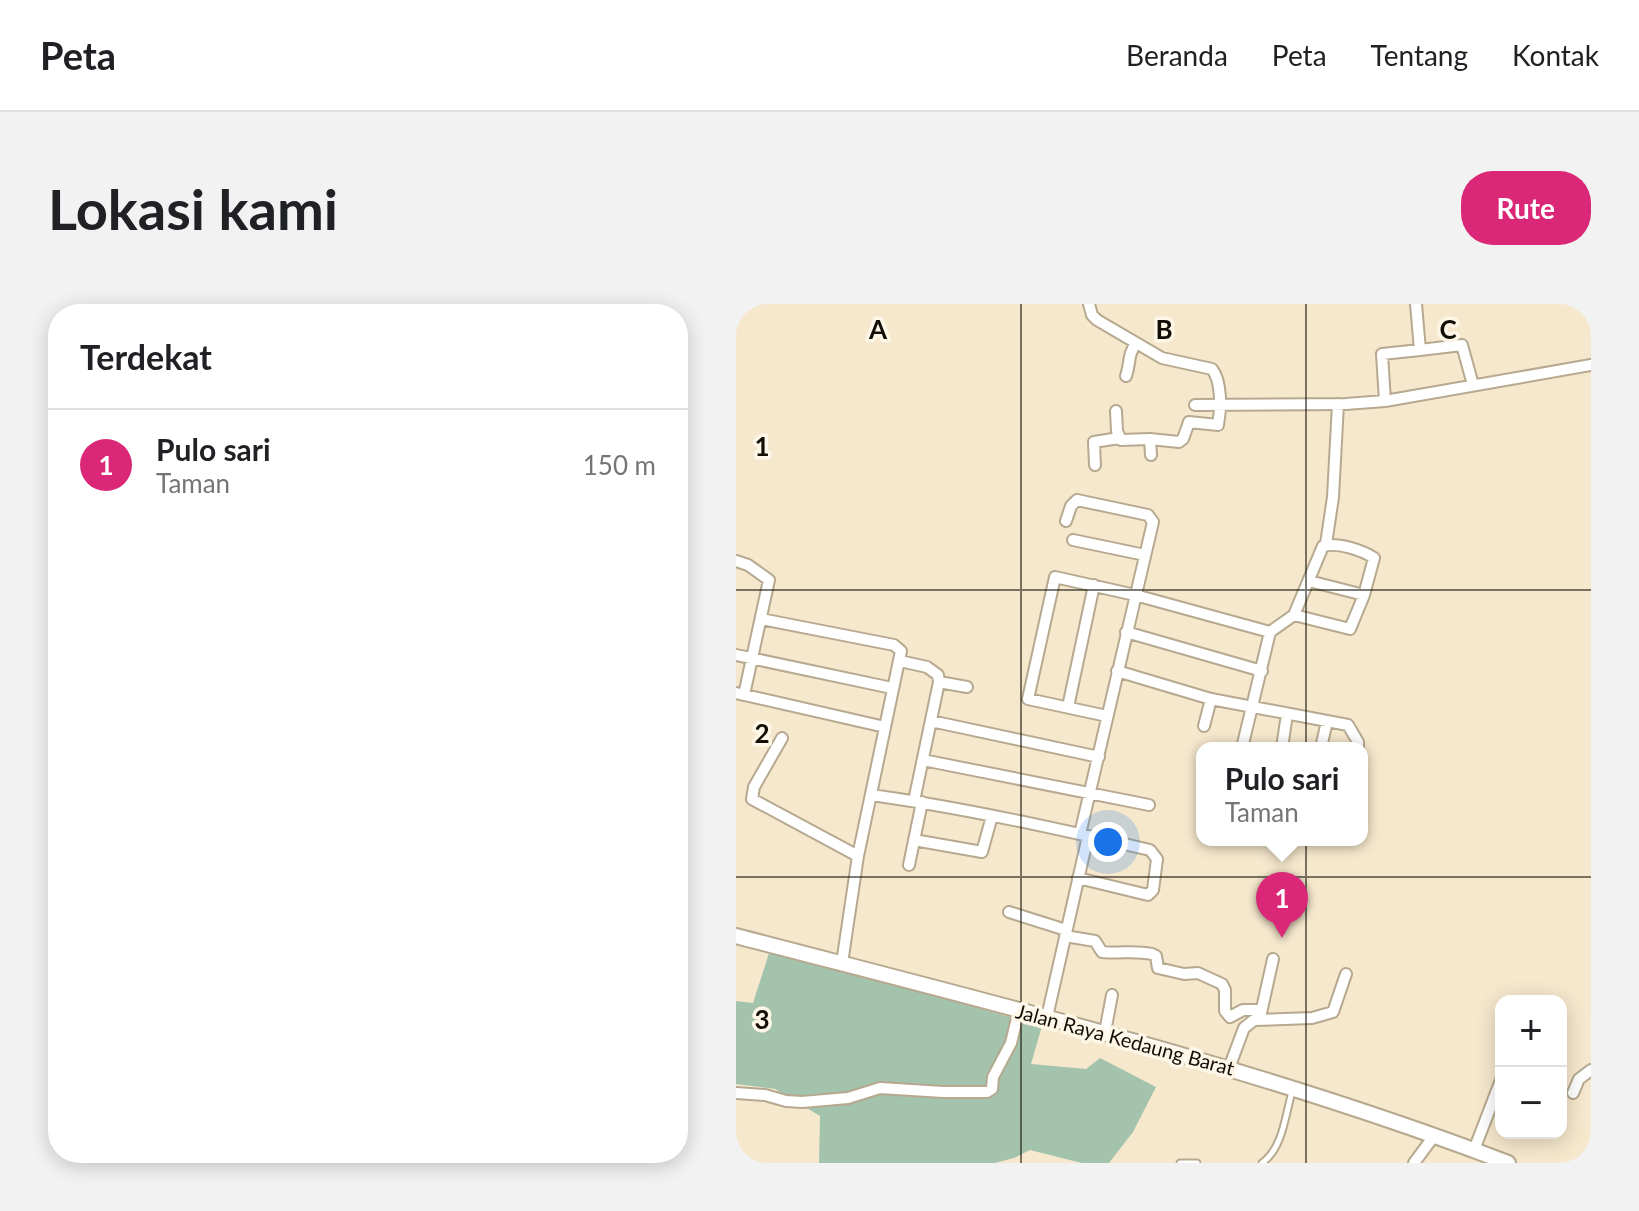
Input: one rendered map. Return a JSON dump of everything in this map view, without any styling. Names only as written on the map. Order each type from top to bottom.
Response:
[{"type":"street","points":[[1089,304],[1097,320],[1162,358],[1212,369],[1216,375],[1219,404],[1218,425],[1189,422],[1179,442],[1150,439],[1126,442],[1119,438],[1094,442],[1095,465]]},
{"type":"street","points":[[1416,304],[1420,350]]},
{"type":"street","points":[[1126,376],[1130,365],[1128,355],[1136,343]]},
{"type":"street","points":[[1385,401],[1382,354],[1462,345],[1473,385]]},
{"type":"street","points":[[1195,405],[1385,401],[1591,365]]},
{"type":"street","points":[[1244,742],[1270,632],[1294,615],[1321,548],[1326,544],[1336,465],[1338,404]]},
{"type":"street","points":[[1116,411],[1119,438]]},
{"type":"street","points":[[1150,439],[1151,455]]},
{"type":"street","points":[[1047,1017],[1078,878],[1090,796],[1107,716],[1153,522],[1148,515],[1077,500],[1071,506],[1066,521]]},
{"type":"street","points":[[1073,540],[1145,555]]},
{"type":"street","points":[[1294,615],[1350,629],[1374,558],[1366,553],[1326,544]]},
{"type":"street","points":[[736,561],[748,565],[769,580],[752,659],[740,694],[885,727]]},
{"type":"street","points":[[1107,716],[1028,699],[1055,577],[1270,632]]},
{"type":"street","points":[[1309,581],[1364,595]]},
{"type":"street","points":[[1068,707],[1094,585]]},
{"type":"street","points":[[761,619],[894,645],[900,649],[858,856],[842,963]]},
{"type":"street","points":[[1126,632],[1262,671]]},
{"type":"street","points":[[736,655],[892,688]]},
{"type":"street","points":[[900,661],[927,667],[938,675],[939,682],[923,760],[909,865]]},
{"type":"street","points":[[1117,671],[1211,699],[1349,725],[1358,742]]},
{"type":"street","points":[[939,682],[967,687]]},
{"type":"street","points":[[1204,726],[1211,699]]},
{"type":"street","points":[[1283,742],[1287,714]]},
{"type":"street","points":[[931,721],[1099,757]]},
{"type":"street","points":[[1322,742],[1327,721]]},
{"type":"street","points":[[782,738],[754,787],[752,799],[858,856]]},
{"type":"street","points":[[923,760],[1090,796],[1149,805]]},
{"type":"street","points":[[871,795],[918,801],[1084,835],[1153,851],[1157,859],[1153,890],[1148,895],[1078,878]]},
{"type":"street","points":[[914,840],[982,852],[992,816]]},
{"type":"street","points":[[1009,912],[1095,941],[1102,952],[1119,954],[1126,950],[1152,954],[1156,956],[1158,968],[1184,974],[1198,973],[1222,984],[1225,1011],[1230,1017],[1243,1010],[1312,1018],[1333,1012],[1346,974]]},
{"type":"street","name":"Jalan Raya Kedaung Barat","points":[[736,936],[1105,1032],[1229,1068],[1293,1087],[1508,1163]]},
{"type":"street","points":[[1229,1068],[1244,1028],[1261,1014],[1273,959]]},
{"type":"street","points":[[1105,1032],[1112,995]]},
{"type":"street","points":[[736,1093],[802,1102],[848,1098],[880,1088],[987,1092],[992,1089],[993,1077],[1011,1043],[1019,1010]]},
{"type":"street","points":[[1573,1093],[1579,1079],[1591,1070]]},
{"type":"street","points":[[1474,1150],[1495,1096]]},
{"type":"street","points":[[1414,1163],[1434,1136]]},
{"type":"lane","points":[[1262,1163],[1270,1157],[1278,1143],[1293,1087]]},
{"type":"lane","points":[[1180,1163],[1197,1163]]},
{"type":"green space","points":[[770,950],[1042,1026],[1031,1064],[1086,1069],[1100,1058],[1156,1087],[1133,1132],[1109,1163],[1082,1163],[1030,1150],[995,1163],[819,1163],[820,1116],[775,1089],[736,1084],[736,1001],[753,1003]]},
{"type":"place","name":"Pulo sari","points":[[1282,938]]}]
